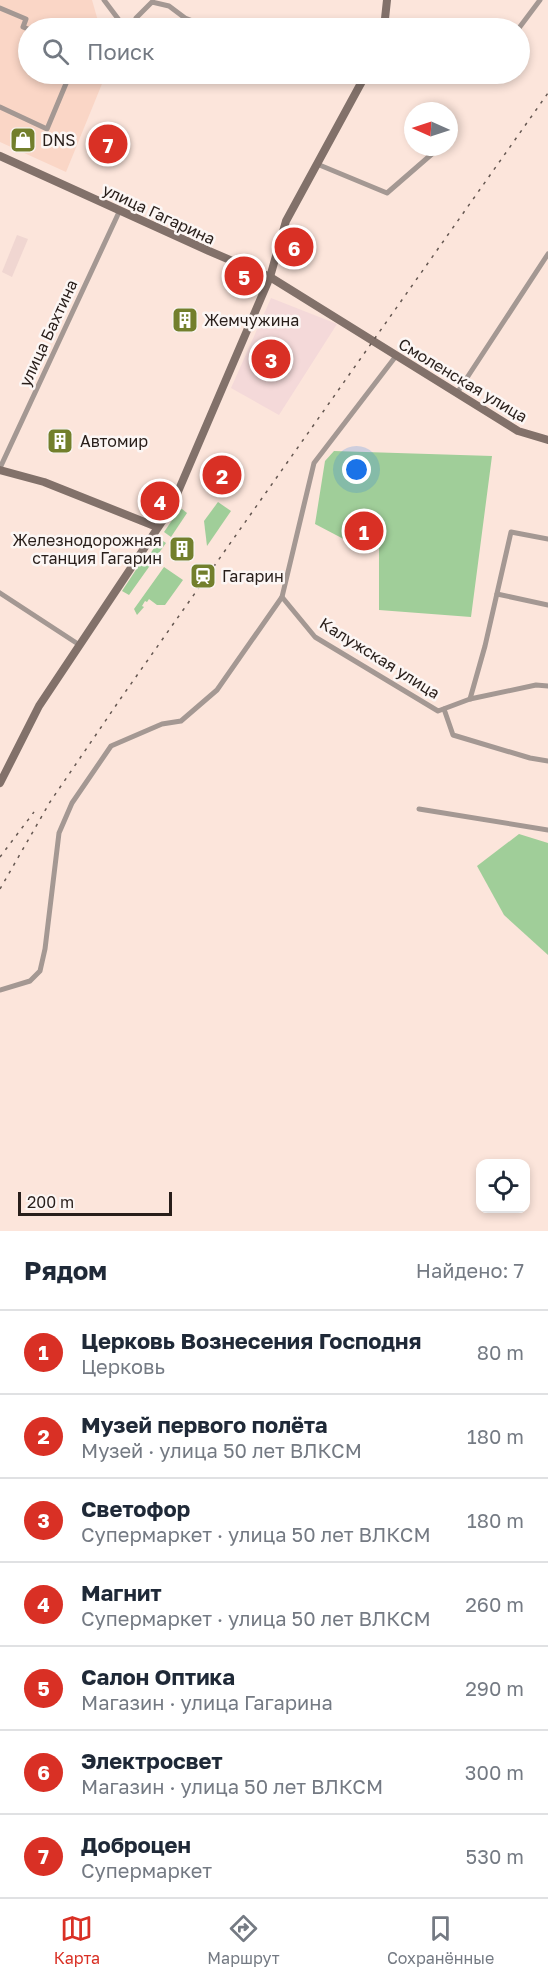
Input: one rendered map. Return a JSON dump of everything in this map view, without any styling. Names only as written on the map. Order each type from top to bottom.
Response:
[{"type":"main road","points":[[385,18],[387,0]]},
{"type":"main road","points":[[0,783],[39,706],[78,644],[123,582],[171,508],[270,277],[286,221],[361,84]]},
{"type":"main road","name":"улица Гагарина","points":[[0,156],[270,277],[367,337]]},
{"type":"main road","name":"Смоленская улица","points":[[367,337],[518,431],[548,440]]},
{"type":"main road","points":[[0,469],[44,482],[158,527]]},
{"type":"street","points":[[104,0],[118,18]]},
{"type":"street","points":[[526,18],[540,0]]},
{"type":"street","points":[[136,18],[152,3],[169,6],[185,18]]},
{"type":"street","points":[[0,8],[24,18]]},
{"type":"street","points":[[0,107],[47,129],[66,84]]},
{"type":"street","points":[[317,164],[387,193],[430,156]]},
{"type":"street","name":"улица Бахтина","points":[[0,469],[120,210]]},
{"type":"street","points":[[457,393],[548,254]]},
{"type":"street","points":[[0,990],[30,981],[40,971],[45,948],[59,833],[72,803],[111,746],[162,724],[181,721],[218,690],[282,597],[314,463],[396,356]]},
{"type":"street","points":[[470,699],[485,646],[511,532],[548,539]]},
{"type":"street","points":[[0,593],[78,644]]},
{"type":"street","points":[[497,594],[548,605]]},
{"type":"street","name":"Калужская улица","points":[[282,597],[315,637],[438,711],[470,699],[536,685],[548,687]]},
{"type":"street","points":[[444,709],[453,735],[530,758],[548,760]]},
{"type":"street","points":[[418,809],[548,830]]},
{"type":"shaded area","points":[[0,0],[92,0],[97,18],[18,18],[18,84],[102,84],[66,172],[0,142]]},
{"type":"shaded area","points":[[17,235],[28,239],[12,277],[2,272]]},
{"type":"shaded area","points":[[271,298],[337,324],[279,415],[231,388]]},
{"type":"green space","points":[[334,451],[492,456],[471,617],[379,610],[379,547],[355,545],[315,524],[325,461]]},
{"type":"green space","points":[[218,502],[231,511],[207,546],[204,521]]},
{"type":"green space","points":[[182,509],[187,513],[171,537],[164,532]]},
{"type":"green space","points":[[160,539],[166,543],[129,595],[122,591],[145,556],[148,557]]},
{"type":"green space","points":[[164,567],[183,580],[165,605],[157,605],[149,599],[145,601],[142,606],[144,607],[137,615],[134,609]]},
{"type":"green space","points":[[519,834],[548,843],[548,955],[504,915],[477,866]]},
{"type":"railway","points":[[0,889],[50,802],[121,698],[548,93]]},
{"type":"railway","points":[[0,857],[34,812]]},
{"type":"place","name":"DNS","points":[[23,140]]},
{"type":"place","name":"Доброцен","points":[[108,144]]},
{"type":"place","name":"Электросвет","points":[[294,247]]},
{"type":"place","name":"Салон Оптика","points":[[244,276]]},
{"type":"place","name":"Жемчужина","points":[[185,320]]},
{"type":"place","name":"Светофор","points":[[271,359]]},
{"type":"place","name":"Автомир","points":[[60,441]]},
{"type":"place","name":"Музей первого полёта","points":[[222,475]]},
{"type":"place","name":"Магнит","points":[[160,501]]},
{"type":"place","name":"Церковь Вознесения Господня","points":[[364,531]]},
{"type":"place","name":"Железнодорожная станция Гагарин","points":[[182,549]]},
{"type":"place","name":"Гагарин","points":[[203,576]]}]
